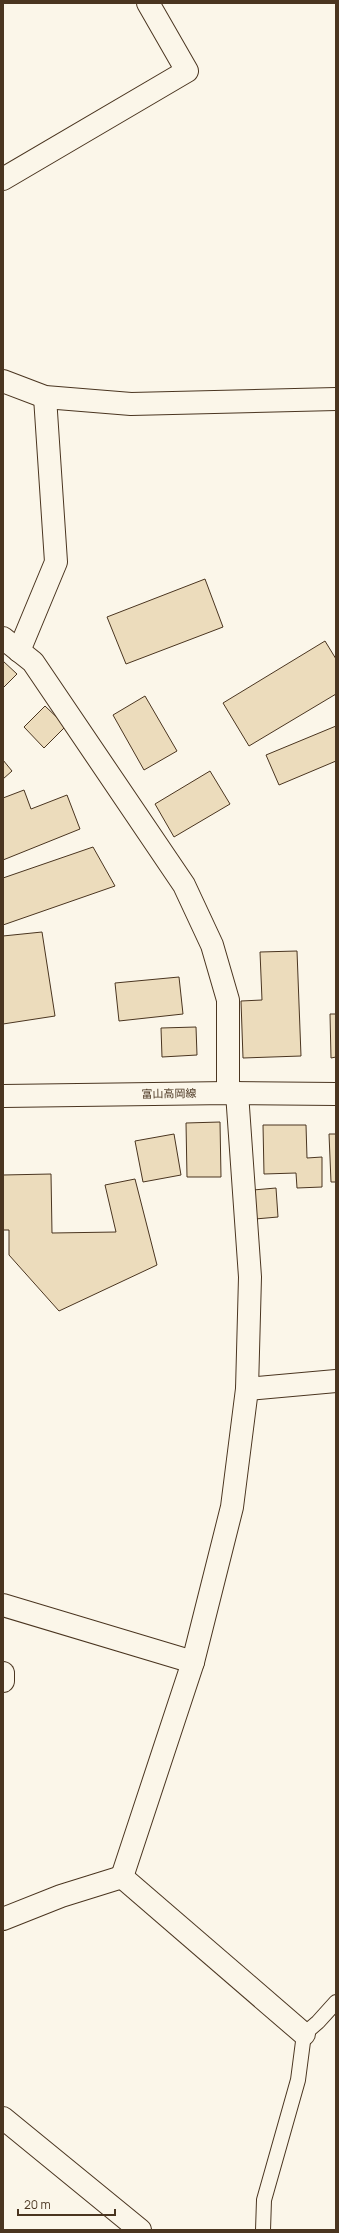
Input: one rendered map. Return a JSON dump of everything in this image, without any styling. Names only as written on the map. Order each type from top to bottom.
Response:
[{"type":"street","points":[[3,179],[187,71],[148,3]]},
{"type":"street","points":[[3,381],[45,397],[131,404],[336,399]]},
{"type":"street","points":[[45,397],[56,562],[11,644],[33,662],[184,885],[212,945],[228,1000],[232,1093],[250,1277],[247,1389],[232,1506],[194,1662],[122,1877]]},
{"type":"street","name":"富山高岡線","points":[[3,1096],[232,1093],[336,1094]]},
{"type":"street","points":[[247,1389],[336,1381]]},
{"type":"street","points":[[3,1604],[194,1662]]},
{"type":"street","points":[[3,1673],[3,1681]]},
{"type":"street","points":[[3,1919],[60,1896],[122,1877]]},
{"type":"street","points":[[122,1877],[304,2034]]},
{"type":"street","points":[[3,2118],[140,2230]]},
{"type":"lane","points":[[263,2230],[264,2200],[298,2080],[304,2034],[318,2022],[336,2002]]},
{"type":"building","points":[[205,579],[223,627],[126,664],[107,617]]},
{"type":"building","points":[[325,641],[336,659],[336,694],[249,746],[223,703]]},
{"type":"building","points":[[3,661],[17,674],[3,688]]},
{"type":"building","points":[[145,696],[177,751],[144,770],[113,715]]},
{"type":"building","points":[[45,706],[66,726],[44,748],[24,727]]},
{"type":"building","points":[[336,726],[336,761],[279,785],[266,755]]},
{"type":"building","points":[[3,760],[12,771],[3,779]]},
{"type":"building","points":[[210,771],[230,804],[174,837],[155,804]]},
{"type":"building","points":[[24,790],[31,809],[67,795],[80,829],[3,860],[3,798]]},
{"type":"building","points":[[93,847],[115,886],[3,925],[3,878]]},
{"type":"building","points":[[42,932],[55,1016],[3,1024],[3,936]]},
{"type":"building","points":[[297,951],[301,1056],[243,1058],[241,1001],[262,1000],[260,952]]},
{"type":"building","points":[[179,977],[183,1014],[119,1021],[115,983]]},
{"type":"building","points":[[330,1014],[336,1014],[336,1057],[331,1058]]},
{"type":"building","points":[[196,1027],[197,1055],[162,1057],[161,1028]]},
{"type":"building","points":[[220,1122],[221,1177],[187,1177],[186,1123]]},
{"type":"building","points":[[263,1125],[306,1125],[307,1158],[322,1157],[322,1187],[297,1188],[296,1173],[264,1174]]},
{"type":"building","points":[[174,1134],[181,1175],[143,1182],[135,1141]]},
{"type":"building","points":[[329,1134],[336,1134],[336,1182],[331,1182]]},
{"type":"building","points":[[51,1174],[52,1233],[116,1232],[105,1185],[135,1179],[157,1265],[59,1311],[9,1255],[9,1230],[3,1230],[3,1175]]},
{"type":"building","points":[[276,1188],[278,1217],[255,1219],[253,1190]]}]
